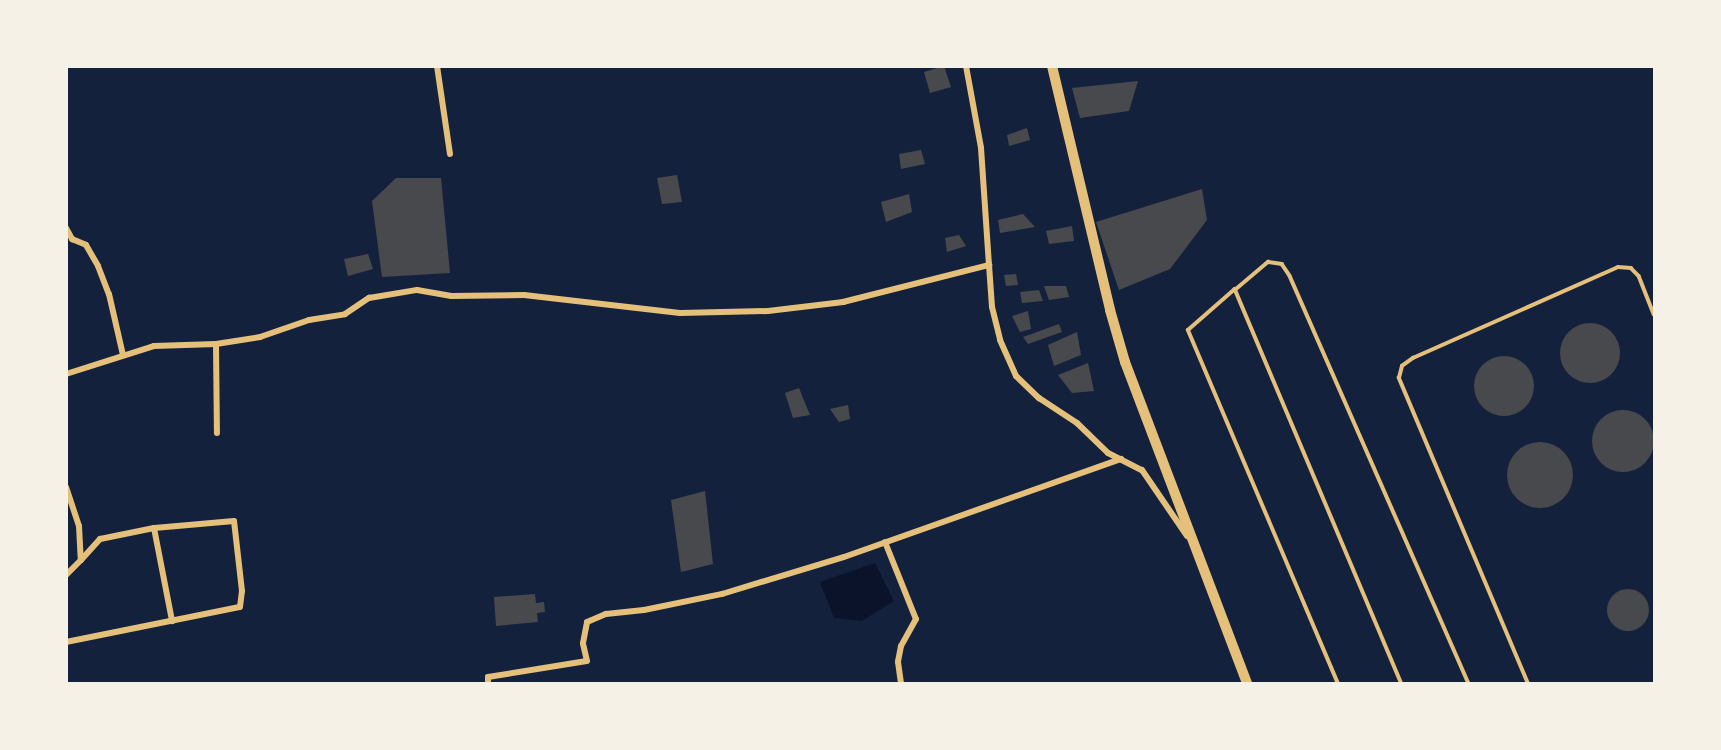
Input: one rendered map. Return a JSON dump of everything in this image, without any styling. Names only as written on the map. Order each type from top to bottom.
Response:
[{"type":"main road","points":[[1052,66],[1114,323],[1247,684]]},
{"type":"street","points":[[437,66],[450,154]]},
{"type":"street","points":[[966,66],[981,148],[992,307],[1000,340],[1016,376],[1039,398],[1077,423],[1108,453],[1142,470],[1196,550]]},
{"type":"street","points":[[66,228],[72,239],[86,246],[98,266],[109,293],[123,355]]},
{"type":"street","points":[[66,374],[155,346],[216,344],[260,337],[309,320],[345,314],[369,298],[416,290],[451,296],[524,296],[680,313],[768,311],[843,302],[989,265]]},
{"type":"street","points":[[216,344],[217,433]]},
{"type":"street","points":[[488,684],[488,677],[587,661],[583,643],[587,622],[606,614],[644,610],[722,594],[885,542],[1121,459]]},
{"type":"street","points":[[66,487],[79,526],[81,561]]},
{"type":"street","points":[[66,575],[100,539],[154,528],[234,521],[242,591],[240,607],[66,642]]},
{"type":"street","points":[[154,528],[172,621]]},
{"type":"street","points":[[885,542],[916,619],[901,646],[898,662],[901,684]]},
{"type":"lane","points":[[1338,684],[1188,330],[1268,262],[1282,264],[1290,276],[1469,684]]},
{"type":"lane","points":[[1528,684],[1399,378],[1402,366],[1413,358],[1618,267],[1631,268],[1639,275],[1654,314]]},
{"type":"lane","points":[[1235,289],[1402,684]]},
{"type":"water","points":[[875,563],[894,601],[862,621],[834,618],[820,582]]},
{"type":"building","points":[[944,66],[951,87],[930,93],[924,72]]},
{"type":"building","points":[[1138,81],[1129,111],[1080,118],[1072,88]]},
{"type":"building","points":[[1027,128],[1030,140],[1009,146],[1007,135]]},
{"type":"building","points":[[921,150],[925,164],[901,169],[899,154]]},
{"type":"building","points":[[677,175],[682,202],[662,204],[657,178]]},
{"type":"building","points":[[396,178],[441,178],[450,273],[382,277],[372,201]]},
{"type":"building","points":[[1202,189],[1207,220],[1170,269],[1119,290],[1096,222]]},
{"type":"building","points":[[909,194],[912,212],[886,222],[881,202]]},
{"type":"building","points":[[1023,214],[1035,227],[1000,233],[998,220]]},
{"type":"building","points":[[1072,226],[1074,241],[1049,244],[1046,231]]},
{"type":"building","points":[[959,235],[966,246],[947,252],[945,238]]},
{"type":"building","points":[[368,254],[373,269],[348,276],[344,259]]},
{"type":"building","points":[[1016,274],[1018,285],[1006,286],[1004,275]]},
{"type":"building","points":[[1044,286],[1066,286],[1069,297],[1049,300]]},
{"type":"building","points":[[1039,290],[1043,301],[1022,303],[1020,292]]},
{"type":"building","points":[[1028,311],[1031,329],[1020,332],[1012,316]]},
{"type":"building","points":[[1590,323],[1607,328],[1615,336],[1620,353],[1615,370],[1607,378],[1590,383],[1573,378],[1565,370],[1560,353],[1565,336],[1573,328]]},
{"type":"building","points":[[1059,324],[1062,332],[1028,344],[1023,337]]},
{"type":"building","points":[[1077,332],[1081,355],[1054,366],[1048,345]]},
{"type":"building","points":[[1498,356],[1510,356],[1529,369],[1534,386],[1532,398],[1521,411],[1510,416],[1498,416],[1479,403],[1474,392],[1474,380],[1487,361]]},
{"type":"building","points":[[1088,363],[1094,391],[1072,393],[1058,375]]},
{"type":"building","points":[[799,388],[810,415],[793,418],[785,393]]},
{"type":"building","points":[[848,405],[850,419],[839,422],[830,409]]},
{"type":"building","points":[[1623,410],[1645,419],[1654,441],[1645,463],[1623,472],[1601,463],[1592,441],[1601,419]]},
{"type":"building","points":[[1540,442],[1553,445],[1563,452],[1570,462],[1573,475],[1570,488],[1563,498],[1553,505],[1540,508],[1527,505],[1517,498],[1510,488],[1507,475],[1510,462],[1517,452],[1527,445]]},
{"type":"building","points":[[705,491],[713,564],[681,572],[671,500]]},
{"type":"building","points":[[1628,589],[1643,595],[1649,610],[1643,625],[1628,631],[1613,625],[1607,610],[1613,595]]},
{"type":"building","points":[[535,594],[536,603],[544,602],[545,612],[537,613],[538,622],[496,626],[494,597]]}]
